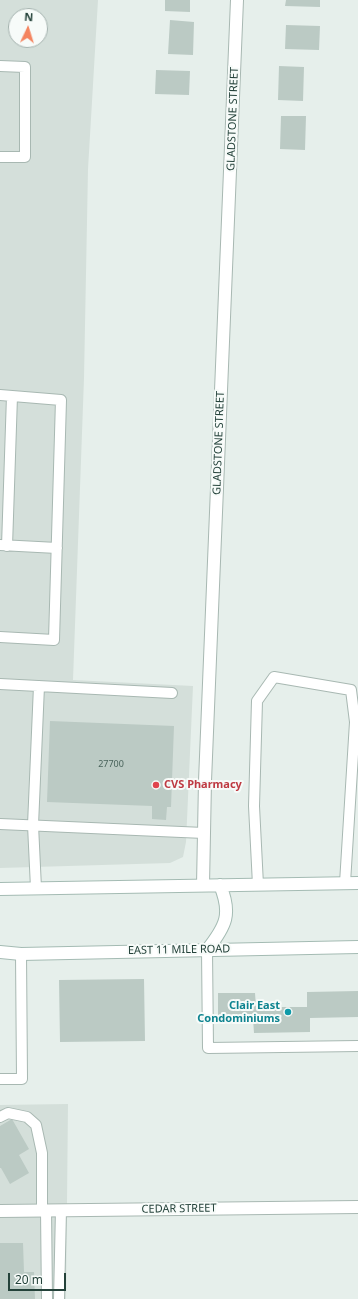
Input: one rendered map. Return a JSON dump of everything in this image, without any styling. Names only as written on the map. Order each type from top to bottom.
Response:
[{"type":"street","name":"GLADSTONE STREET","points":[[203,885],[237,0]]},
{"type":"street","points":[[2,891],[36,888],[358,883]]},
{"type":"street","points":[[207,950],[224,925],[227,911],[226,899],[220,885]]},
{"type":"street","name":"EAST 11 MILE ROAD","points":[[0,952],[21,954],[358,946]]},
{"type":"street","name":"CEDAR STREET","points":[[0,1211],[358,1207]]},
{"type":"lane","points":[[0,66],[25,67],[26,158],[0,157]]},
{"type":"lane","points":[[0,395],[61,400],[54,640],[0,637]]},
{"type":"lane","points":[[12,396],[3,545],[57,548]]},
{"type":"lane","points":[[258,884],[254,806],[257,701],[274,677],[350,690],[355,722],[345,884]]},
{"type":"lane","points":[[0,684],[172,693]]},
{"type":"lane","points":[[36,888],[33,825],[39,686]]},
{"type":"lane","points":[[0,824],[204,834]]},
{"type":"lane","points":[[207,950],[208,1048],[358,1046]]},
{"type":"lane","points":[[0,1079],[22,1079],[21,954]]},
{"type":"lane","points":[[0,1117],[8,1113],[27,1117],[36,1125],[42,1153],[47,1299]]},
{"type":"lane","points":[[59,1299],[61,1210]]},
{"type":"shaded area","points":[[0,0],[98,0],[88,169],[84,378],[73,680],[193,686],[186,842],[183,857],[170,863],[0,868]]},
{"type":"shaded area","points":[[68,1104],[66,1299],[0,1299],[0,1105]]},
{"type":"building","points":[[165,0],[190,0],[190,12],[165,11]]},
{"type":"building","points":[[286,0],[320,0],[320,7],[285,6]]},
{"type":"building","points":[[170,20],[194,22],[193,55],[168,54]]},
{"type":"building","points":[[286,25],[320,26],[319,50],[285,49]]},
{"type":"building","points":[[279,66],[304,67],[303,101],[278,100]]},
{"type":"building","points":[[156,70],[190,71],[189,95],[155,94]]},
{"type":"building","points":[[281,116],[306,116],[305,150],[280,149]]},
{"type":"building","name":"CVS Pharmacy","points":[[50,721],[174,726],[171,807],[167,807],[166,820],[152,819],[152,806],[47,802]]},
{"type":"building","points":[[144,979],[145,1041],[60,1042],[59,980]]},
{"type":"building","name":"Clair East Condominiums","points":[[358,991],[358,1017],[310,1018],[310,1032],[254,1033],[253,1018],[218,1019],[218,993],[255,993],[256,1007],[307,1007],[307,992]]},
{"type":"building","points":[[12,1119],[29,1149],[19,1155],[29,1173],[10,1184],[0,1168],[0,1126]]},
{"type":"building","points":[[0,1243],[23,1243],[24,1272],[34,1272],[35,1299],[0,1299]]},
{"type":"place","name":"CVS Pharmacy","points":[[156,785]]},
{"type":"place","name":"Clair East Condominiums","points":[[288,1012]]}]
